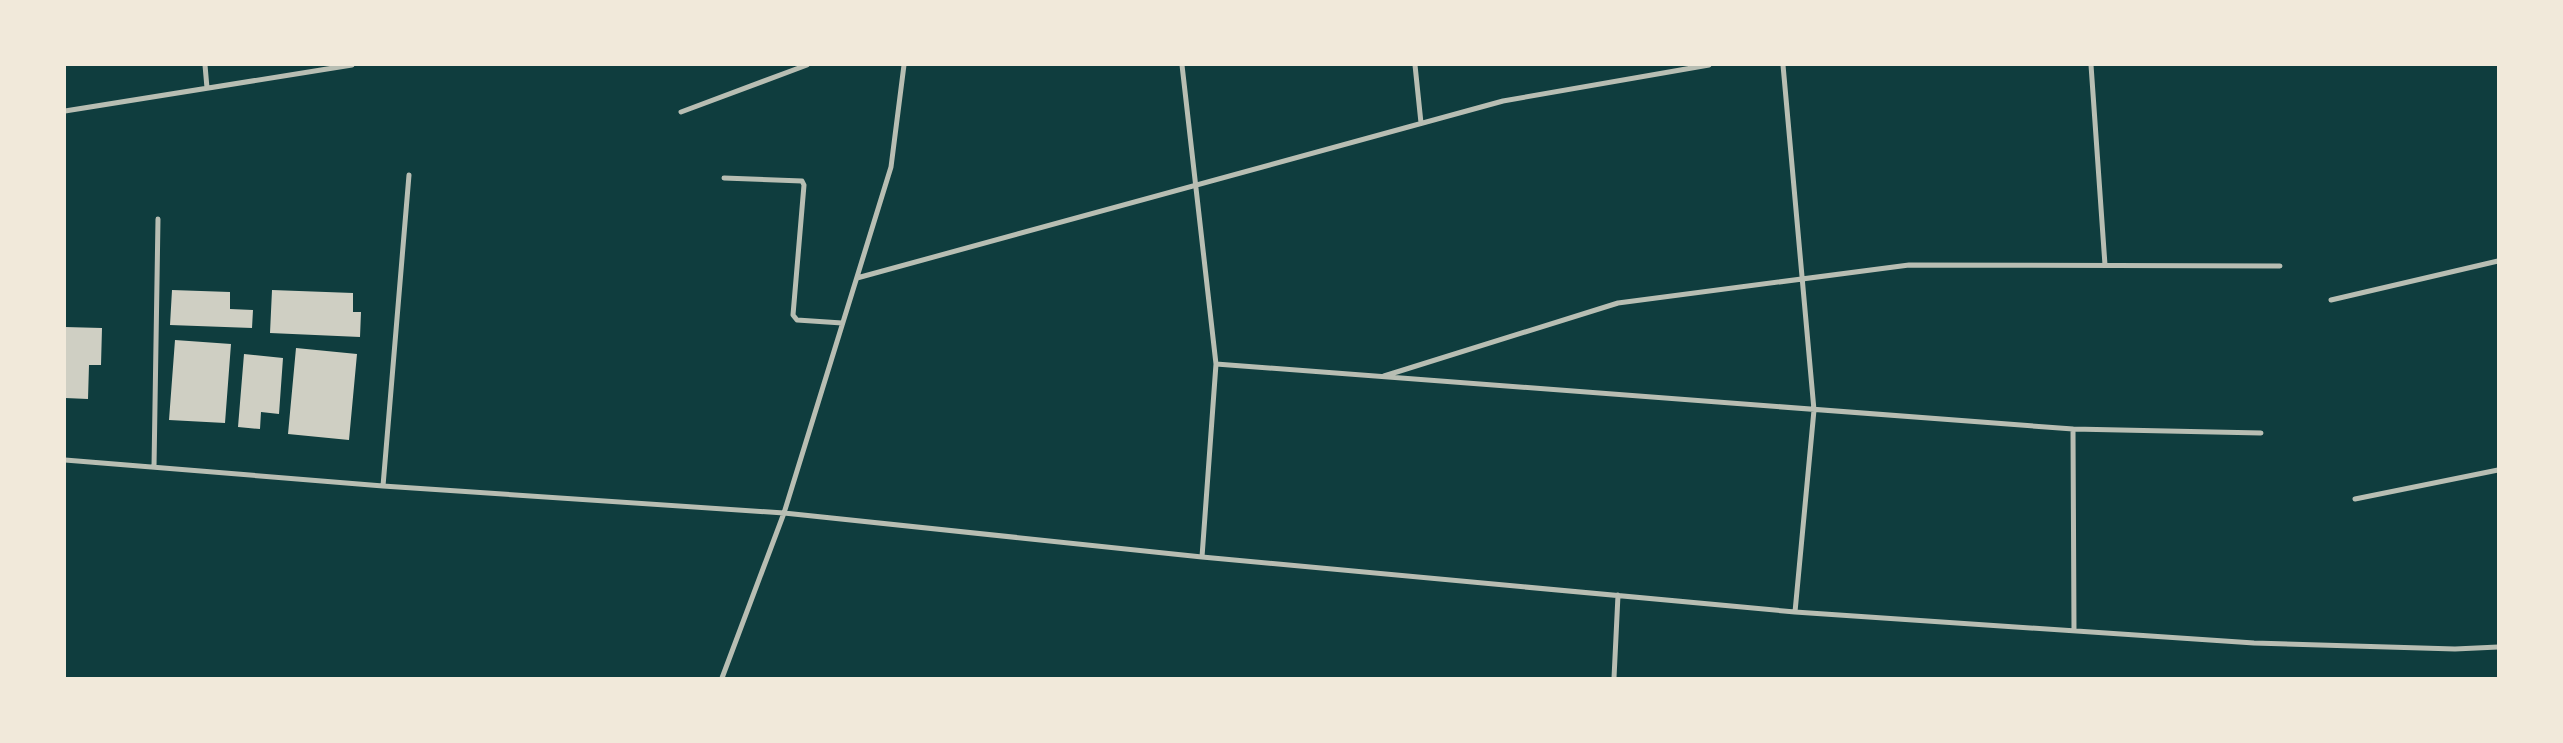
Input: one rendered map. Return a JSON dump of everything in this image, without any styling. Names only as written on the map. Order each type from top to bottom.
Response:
[{"type":"street","points":[[205,65],[207,88]]},
{"type":"street","points":[[65,110],[352,65]]},
{"type":"street","points":[[681,112],[807,65]]},
{"type":"street","points":[[722,678],[784,513],[891,167],[904,65]]},
{"type":"street","points":[[1182,65],[1216,364],[1202,557]]},
{"type":"street","points":[[1416,65],[1421,123]]},
{"type":"street","points":[[857,278],[1503,101],[1709,65]]},
{"type":"street","points":[[1783,65],[1814,410],[1795,612]]},
{"type":"street","points":[[2091,65],[2105,265]]},
{"type":"street","points":[[383,486],[409,175]]},
{"type":"street","points":[[724,178],[802,181],[804,185],[792,316],[797,320],[842,323]]},
{"type":"street","points":[[154,467],[158,219]]},
{"type":"street","points":[[2331,300],[2498,261]]},
{"type":"street","points":[[1381,377],[1618,303],[1909,265],[2280,266]]},
{"type":"street","points":[[1216,364],[2073,429],[2261,433]]},
{"type":"street","points":[[2073,429],[2074,631]]},
{"type":"street","points":[[65,460],[383,486],[784,513],[1202,557],[1795,612],[2254,643],[2455,649],[2498,647]]},
{"type":"street","points":[[2355,499],[2498,470]]},
{"type":"street","points":[[1614,678],[1618,595]]},
{"type":"building","points":[[172,290],[230,292],[230,309],[253,310],[252,328],[170,325]]},
{"type":"building","points":[[272,290],[353,293],[353,312],[361,312],[360,337],[270,333]]},
{"type":"building","points":[[65,327],[102,328],[101,365],[89,365],[88,399],[65,398]]},
{"type":"building","points":[[175,340],[231,344],[225,423],[169,420]]},
{"type":"building","points":[[296,348],[357,354],[349,440],[288,434]]},
{"type":"building","points":[[244,354],[283,358],[279,414],[261,412],[260,429],[238,427]]}]
